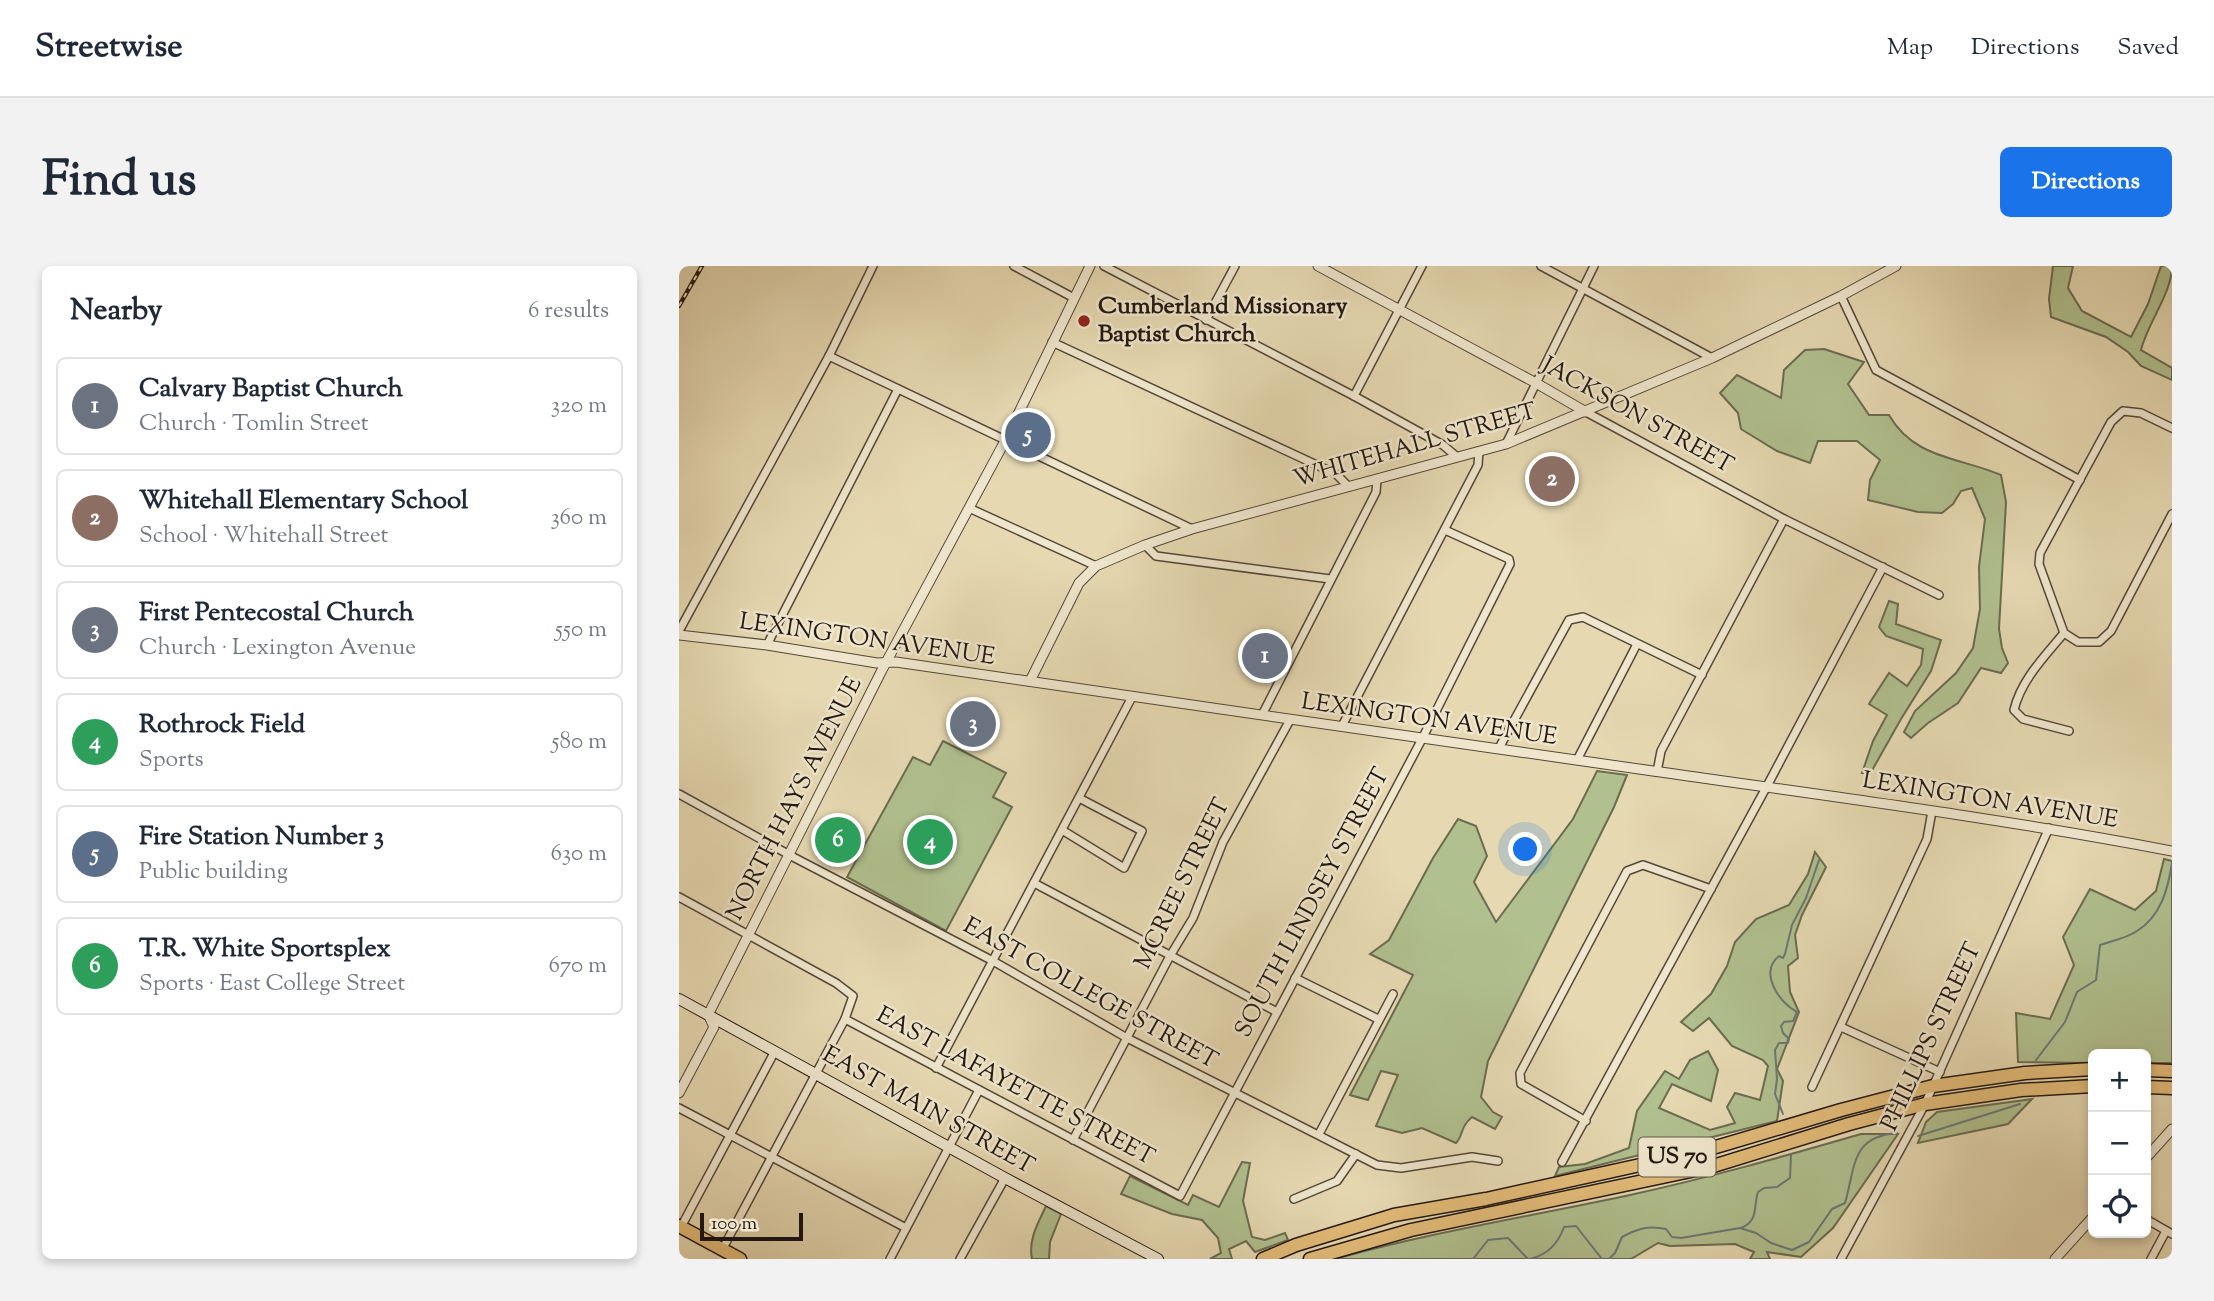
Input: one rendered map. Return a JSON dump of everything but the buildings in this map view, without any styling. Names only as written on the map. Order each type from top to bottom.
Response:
[{"type":"highway","name":"US 70","points":[[1263,1259],[1296,1245],[1394,1215],[1486,1199],[1699,1152],[1840,1110],[1933,1086],[2025,1073],[2088,1069]]},
{"type":"highway","points":[[2151,1070],[2172,1071]]},
{"type":"highway","name":"US 70","points":[[1310,1259],[1411,1230],[1710,1167],[1849,1124],[1925,1104],[2021,1090],[2088,1086]]},
{"type":"highway","points":[[2151,1087],[2172,1088]]},
{"type":"highway","points":[[680,1226],[740,1259]]},
{"type":"main road","name":"EAST MAIN STREET","points":[[679,999],[1158,1259]]},
{"type":"street","points":[[679,633],[829,356],[873,266]]},
{"type":"street","points":[[1014,266],[1074,298]]},
{"type":"street","name":"NORTH HAYS AVENUE","points":[[679,1093],[714,1027],[709,1014],[748,935],[885,663],[1006,439],[1090,266]]},
{"type":"street","points":[[1104,266],[1354,396],[1443,445],[1457,457]]},
{"type":"street","points":[[1206,320],[1235,266]]},
{"type":"street","name":"JACKSON STREET","points":[[1318,266],[1784,519],[1940,595]]},
{"type":"street","points":[[1354,396],[1422,266]]},
{"type":"street","points":[[1541,266],[1712,358]]},
{"type":"street","points":[[1506,444],[1594,266]]},
{"type":"street","name":"WHITEHALL STREET","points":[[1030,681],[1079,583],[1096,566],[1192,529],[1506,444],[1712,358],[1841,296],[1894,266]]},
{"type":"street","points":[[1841,296],[1876,370],[2080,480]]},
{"type":"street","points":[[1052,342],[1336,474],[1347,486]]},
{"type":"street","points":[[829,356],[1192,529]]},
{"type":"street","points":[[767,645],[898,390]]},
{"type":"street","points":[[2172,428],[2141,413],[2123,411],[2111,422],[2040,553],[2039,564],[2064,632],[2078,642],[2099,642],[2111,631],[2172,514]]},
{"type":"street","points":[[1342,726],[1478,465],[1479,451]]},
{"type":"street","points":[[1262,715],[1376,492],[1377,480]]},
{"type":"street","points":[[969,508],[1096,566]]},
{"type":"street","points":[[1657,772],[1661,751],[1784,519]]},
{"type":"street","name":"SOUTH LINDSEY STREET","points":[[1180,1196],[1422,739],[1510,564],[1509,559],[1445,530]]},
{"type":"street","points":[[1145,545],[1156,556],[1330,579]]},
{"type":"street","points":[[1562,1162],[1883,567]]},
{"type":"street","points":[[1499,748],[1569,620],[1583,617],[1702,675]]},
{"type":"street","points":[[2064,632],[2030,676],[2014,710],[2023,719],[2069,731]]},
{"type":"street","name":"LEXINGTON AVENUE","points":[[679,633],[1767,786],[2049,828],[2172,851]]},
{"type":"street","points":[[1577,760],[1637,644]]},
{"type":"street","points":[[936,1068],[1132,697]]},
{"type":"street","name":"MCREE STREET","points":[[1073,1140],[1170,956],[1193,918],[1223,842],[1290,720]]},
{"type":"street","name":"EAST COLLEGE STREET","points":[[679,794],[993,961],[1127,1038],[1234,1094],[1319,1133],[1377,1165],[1401,1168],[1472,1157],[1498,1161]]},
{"type":"street","points":[[1062,830],[1124,868],[1142,831],[1079,799]]},
{"type":"street","points":[[1812,1087],[1927,839],[1932,811]]},
{"type":"street","name":"PHILLIPS STREET","points":[[1841,1259],[1925,1104],[2049,828]]},
{"type":"street","points":[[1585,1121],[1521,1084],[1520,1073],[1627,871],[1643,865],[1711,889]]},
{"type":"street","points":[[1034,883],[1277,1012]]},
{"type":"street","name":"EAST LAFAYETTE STREET","points":[[679,897],[836,983],[853,996],[845,1019],[1180,1196]]},
{"type":"street","points":[[1295,978],[1378,1019]]},
{"type":"street","points":[[1319,1133],[1393,993]]},
{"type":"street","points":[[722,1250],[845,1019]]},
{"type":"street","points":[[1841,1027],[1940,1072]]},
{"type":"street","points":[[680,1226],[775,1051]]},
{"type":"street","points":[[890,1259],[979,1090]]},
{"type":"street","points":[[679,1108],[906,1228]]},
{"type":"street","points":[[2151,1152],[2172,1129]]},
{"type":"street","points":[[1294,1199],[1337,1181],[1356,1154]]},
{"type":"street","points":[[960,1259],[1005,1178]]},
{"type":"street","points":[[2151,1222],[2169,1232],[2151,1259]]},
{"type":"street","points":[[2056,1259],[2088,1223]]},
{"type":"green space","points":[[2053,266],[2073,266],[2068,288],[2082,311],[2131,337],[2148,304],[2161,266],[2172,266],[2168,287],[2141,350],[2172,368],[2172,380],[2141,366],[2128,352],[2106,337],[2051,317],[2049,299]]},
{"type":"green space","points":[[1824,349],[1864,362],[1848,384],[1869,415],[1889,415],[1899,429],[1924,449],[2001,475],[2006,502],[1999,629],[2008,663],[2001,673],[1981,668],[1958,703],[1911,738],[1904,732],[1915,711],[1956,673],[1973,648],[1980,609],[1979,567],[1985,519],[1972,488],[1961,491],[1953,504],[1942,513],[1918,512],[1868,500],[1870,480],[1880,460],[1857,441],[1818,441],[1810,463],[1777,451],[1741,429],[1738,413],[1720,393],[1737,375],[1781,398],[1784,370],[1805,350]]},
{"type":"green space","points":[[1889,601],[1898,604],[1896,624],[1941,640],[1931,671],[1870,774],[1862,773],[1873,741],[1887,715],[1869,704],[1889,673],[1907,686],[1921,665],[1923,649],[1886,636],[1879,627]]},
{"type":"green space","points":[[943,741],[1006,773],[993,797],[1012,807],[946,931],[847,877],[913,757],[930,765]]},
{"type":"green space","points":[[1597,771],[1627,775],[1614,807],[1488,1061],[1481,1097],[1493,1112],[1502,1117],[1495,1129],[1472,1117],[1456,1143],[1422,1128],[1402,1133],[1376,1126],[1398,1075],[1381,1071],[1368,1100],[1350,1095],[1413,975],[1370,954],[1389,940],[1433,858],[1458,819],[1476,826],[1487,856],[1474,882],[1496,922],[1573,819]]},
{"type":"green space","points":[[1815,852],[1826,867],[1795,935],[1798,958],[1788,966],[1790,992],[1799,1012],[1777,1069],[1783,1081],[1777,1121],[1555,1176],[1559,1167],[1585,1164],[1629,1148],[1637,1111],[1665,1071],[1679,1079],[1690,1060],[1708,1051],[1718,1070],[1711,1101],[1672,1084],[1659,1108],[1710,1130],[1735,1123],[1727,1107],[1735,1093],[1760,1100],[1768,1066],[1763,1060],[1732,1046],[1709,1018],[1693,1031],[1681,1022],[1711,994],[1727,966],[1735,942],[1756,919],[1789,905],[1808,874]]},
{"type":"green space","points":[[2164,859],[2172,861],[2172,1063],[2151,1063],[2151,1049],[2088,1049],[2088,1063],[2018,1062],[2016,1013],[2050,1019],[2074,965],[2063,937],[2090,889],[2135,910],[2156,891]]},
{"type":"green space","points":[[2032,1099],[2008,1124],[1918,1143],[1926,1122],[1937,1112]]},
{"type":"green space","points":[[1861,1134],[1898,1134],[1833,1228],[1801,1257],[1767,1252],[1770,1259],[1750,1259],[1754,1252],[1735,1244],[1670,1246],[1658,1243],[1631,1259],[1335,1259],[1445,1232],[1659,1188]]},
{"type":"green space","points":[[1242,1162],[1250,1163],[1243,1201],[1252,1237],[1265,1240],[1285,1233],[1288,1240],[1255,1252],[1246,1241],[1229,1249],[1232,1259],[1210,1259],[1221,1253],[1218,1238],[1202,1220],[1172,1214],[1121,1194],[1130,1176],[1188,1205],[1193,1195],[1219,1207]]},
{"type":"green space","points":[[1046,1206],[1061,1214],[1050,1242],[1049,1259],[1032,1259],[1033,1238]]},
{"type":"waterway","points":[[1783,1114],[1775,1094],[1775,1050],[1779,1043],[1788,1043],[1789,1039],[1781,1026],[1784,1022],[1793,1021],[1797,1012],[1783,1001],[1773,986],[1771,970],[1779,956],[1783,958],[1785,954],[1792,925],[1806,898],[1819,860]]},
{"type":"waterway","points":[[2036,1060],[2065,1022],[2077,992],[2096,980],[2100,945],[2133,933],[2145,925],[2158,910],[2172,863]]},
{"type":"waterway","points":[[1918,1136],[2020,1104]]},
{"type":"waterway","points":[[1609,1259],[1615,1253],[1622,1237],[1648,1228],[1666,1229],[1672,1237],[1681,1238],[1740,1228],[1792,1250],[1809,1242],[1832,1209],[1845,1203],[1854,1165],[1863,1147],[1871,1140],[1897,1133]]},
{"type":"waterway","points":[[1741,1228],[1751,1222],[1758,1192],[1764,1188],[1777,1187],[1790,1178],[1791,1155]]},
{"type":"waterway","points":[[1530,1259],[1551,1248],[1564,1227],[1576,1226],[1602,1259]]},
{"type":"waterway","points":[[1473,1259],[1488,1240],[1508,1238],[1528,1259]]},
{"type":"railway","points":[[679,306],[702,266]]},
{"type":"place","name":"Cumberland Missionary Baptist Church","points":[[1084,321]]},
{"type":"place","name":"Fire Station Number 3","points":[[1028,435]]},
{"type":"place","name":"Whitehall Elementary School","points":[[1552,479]]},
{"type":"place","name":"Calvary Baptist Church","points":[[1265,656]]},
{"type":"place","name":"First Pentecostal Church","points":[[973,724]]},
{"type":"place","name":"T.R. White Sportsplex","points":[[838,840]]},
{"type":"place","name":"Rothrock Field","points":[[930,842]]}]
